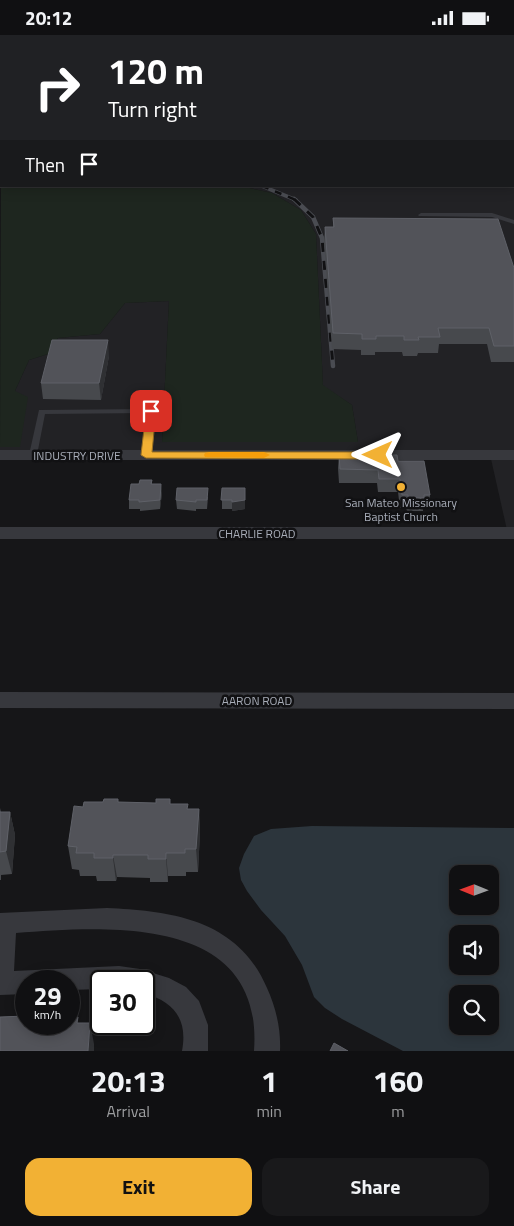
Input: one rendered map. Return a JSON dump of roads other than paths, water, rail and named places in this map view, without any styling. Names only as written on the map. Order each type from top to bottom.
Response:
[{"type":"street","name":"INDUSTRY DRIVE","points":[[0,455],[514,455]]},
{"type":"street","name":"CHARLIE ROAD","points":[[0,533],[514,533]]},
{"type":"street","name":"AARON ROAD","points":[[0,700],[514,701]]},
{"type":"street","points":[[15,982],[0,983],[2,924],[102,918],[152,923],[185,930],[210,939],[226,949],[242,966],[254,983],[266,1022],[267,1051]]},
{"type":"street","points":[[80,979],[108,978],[145,981],[171,991],[186,1005],[194,1017],[196,1035],[194,1051]]},
{"type":"lane","points":[[421,215],[492,215],[514,223]]},
{"type":"lane","points":[[33,455],[42,412],[151,411],[146,455]]},
{"type":"railway","points":[[264,187],[294,199]]},
{"type":"railway","points":[[294,199],[313,217],[322,238],[333,366]]},
{"type":"place","name":"San Mateo Missionary Baptist Church","points":[[401,487]]}]
